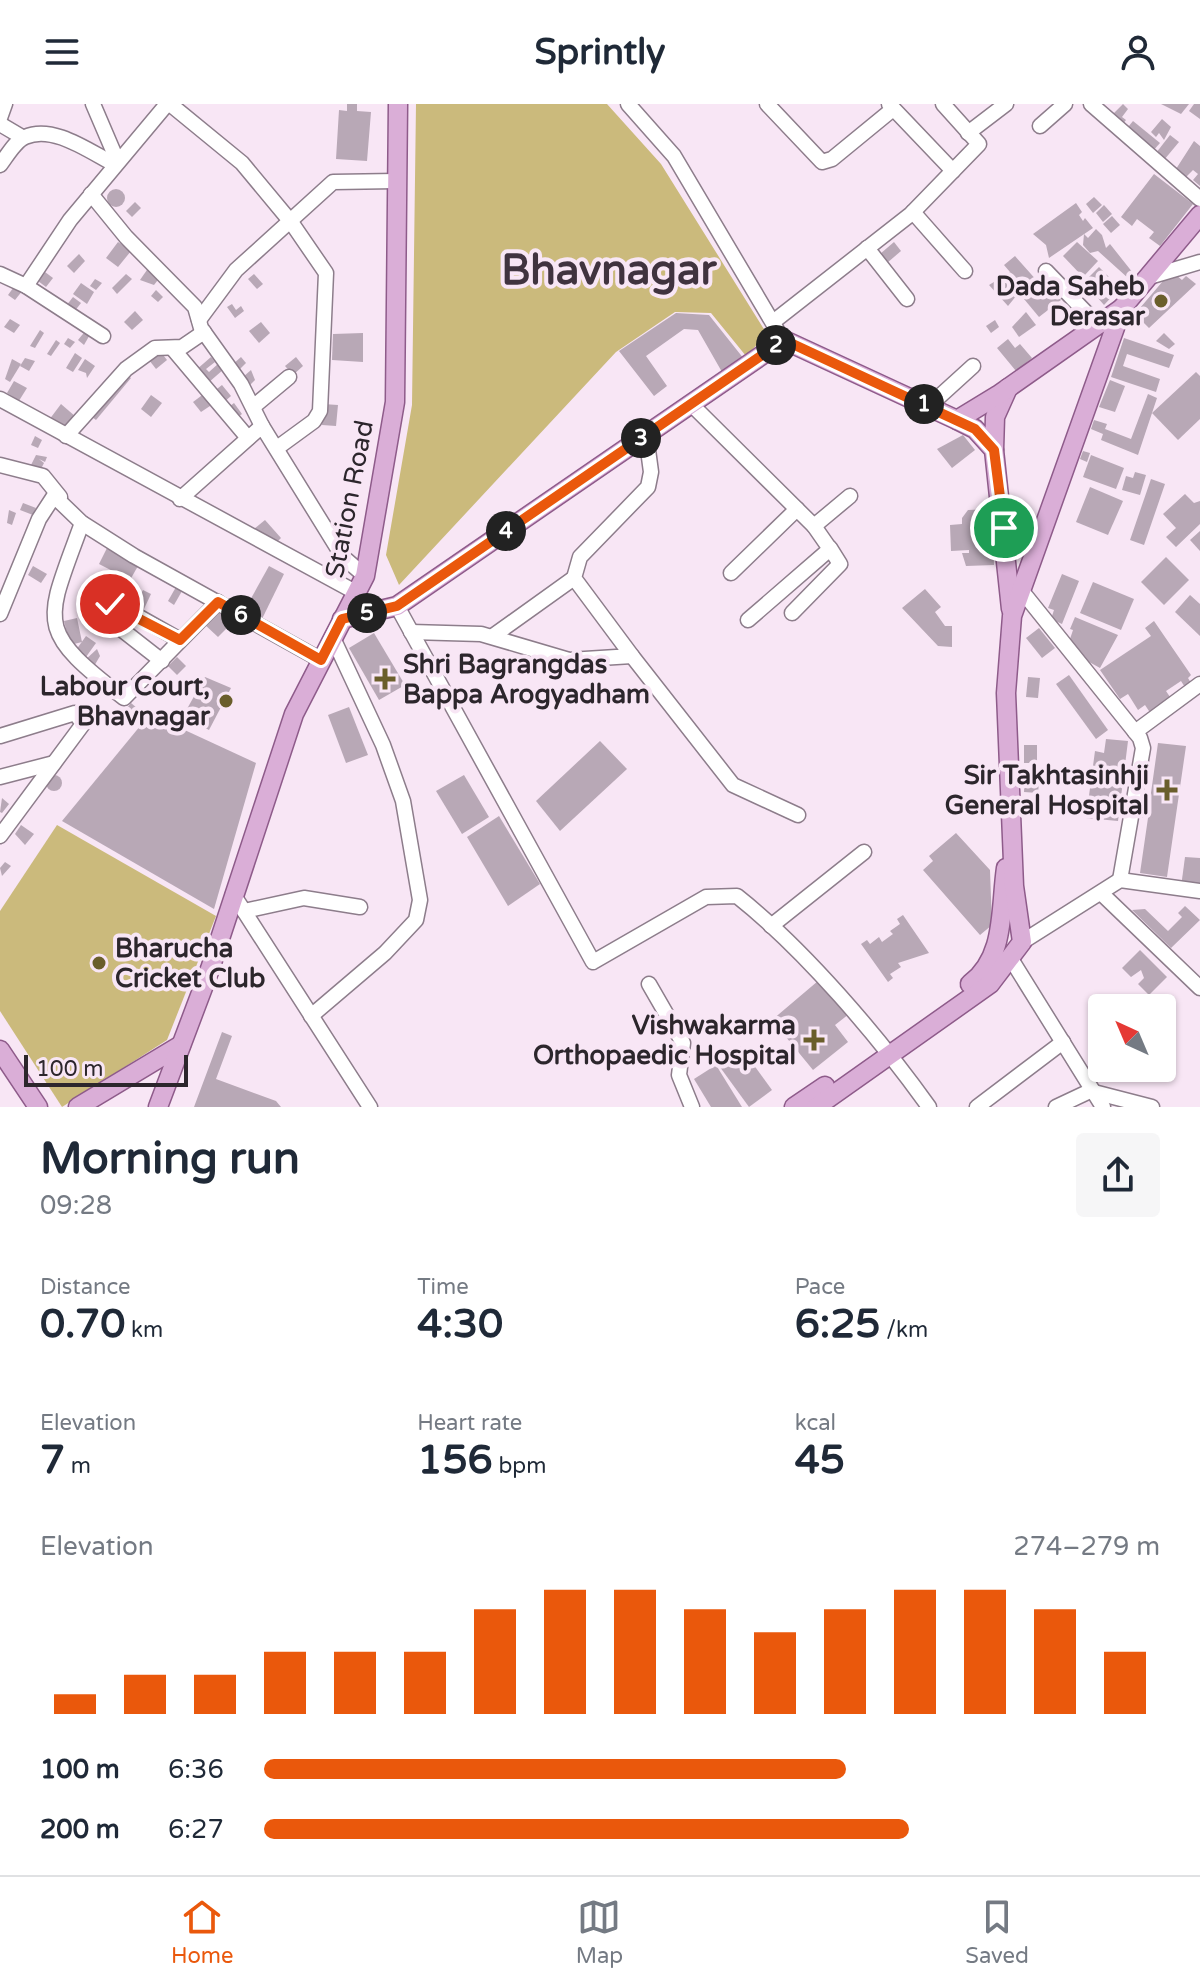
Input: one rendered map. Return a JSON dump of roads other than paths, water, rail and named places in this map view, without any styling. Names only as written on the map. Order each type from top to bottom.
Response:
[{"type":"main road","name":"Station Road","points":[[158,1107],[210,969],[294,714],[365,576],[395,402],[398,104]]},
{"type":"main road","points":[[957,420],[1122,308],[1200,215]]},
{"type":"main road","points":[[1012,616],[1122,308]]},
{"type":"main road","points":[[342,619],[397,606],[784,340],[975,429],[994,450]]},
{"type":"main road","points":[[816,1107],[978,978],[1003,962],[1022,942],[1012,826],[1006,693],[1012,616],[994,450],[995,417],[1008,388]]},
{"type":"main road","points":[[1004,528],[1027,537],[1040,536]]},
{"type":"main road","points":[[1003,962],[997,949],[1012,826]]},
{"type":"main road","points":[[78,1107],[181,1045]]},
{"type":"main road","points":[[0,1050],[38,1107]]},
{"type":"main road","points":[[794,1107],[888,1050]]},
{"type":"street","points":[[0,118],[5,104]]},
{"type":"street","points":[[93,104],[116,162]]},
{"type":"street","points":[[26,286],[91,194],[168,104],[242,163],[291,222],[326,273],[320,411],[314,421],[277,448]]},
{"type":"street","points":[[628,104],[674,156],[784,340]]},
{"type":"street","points":[[767,104],[822,162],[832,159],[891,106],[953,171]]},
{"type":"street","points":[[773,322],[913,212],[979,144],[943,104]]},
{"type":"street","points":[[968,133],[1006,104]]},
{"type":"street","points":[[1040,126],[1065,104]]},
{"type":"street","points":[[1091,104],[1200,199]]},
{"type":"street","points":[[0,124],[22,137]]},
{"type":"street","points":[[0,165],[22,137],[38,133],[70,141],[116,162]]},
{"type":"street","points":[[66,436],[126,369],[155,348],[173,349],[202,326],[236,270],[333,182],[396,181]]},
{"type":"street","points":[[91,194],[126,237],[195,307],[202,326],[241,384],[262,426],[343,557],[365,576]]},
{"type":"street","points":[[913,212],[965,271]]},
{"type":"street","points":[[867,248],[907,299]]},
{"type":"street","points":[[1149,277],[1200,262]]},
{"type":"street","points":[[1046,271],[1099,326]]},
{"type":"street","points":[[0,274],[26,286],[103,336]]},
{"type":"street","points":[[173,349],[248,438]]},
{"type":"street","points":[[929,406],[973,366]]},
{"type":"street","points":[[253,407],[289,377]]},
{"type":"street","points":[[0,399],[357,593]]},
{"type":"street","points":[[691,404],[814,526],[840,564],[792,613]]},
{"type":"street","points":[[180,499],[262,426]]},
{"type":"street","points":[[493,636],[574,578],[580,557],[648,487],[651,472],[646,435]]},
{"type":"street","points":[[0,465],[43,476],[82,523],[321,660]]},
{"type":"street","points":[[0,614],[39,519],[50,500],[54,496],[60,497]]},
{"type":"street","points":[[814,526],[850,496]]},
{"type":"street","points":[[731,573],[797,509]]},
{"type":"street","points":[[82,523],[53,604],[56,635],[77,662],[124,698],[218,602]]},
{"type":"street","points":[[748,620],[830,548]]},
{"type":"street","points":[[574,578],[727,779],[746,792],[798,815]]},
{"type":"street","points":[[1021,590],[1135,732],[1143,748],[1120,880]]},
{"type":"street","points":[[162,661],[107,618],[107,606],[118,605],[180,640]]},
{"type":"street","points":[[397,606],[593,962],[706,897],[737,896],[771,926],[888,1050],[929,1107]]},
{"type":"street","points":[[411,632],[493,636],[569,660],[632,656]]},
{"type":"street","points":[[311,1016],[385,953],[416,920],[420,900],[403,801],[383,745],[333,638]]},
{"type":"street","points":[[1135,732],[1200,684]]},
{"type":"street","points":[[0,736],[75,713],[83,724],[0,836]]},
{"type":"street","points":[[0,777],[54,763]]},
{"type":"street","points":[[771,926],[864,852]]},
{"type":"street","points":[[1022,942],[1120,880],[1200,891]]},
{"type":"street","points":[[1101,893],[1200,988]]},
{"type":"street","points":[[233,894],[370,1107]]},
{"type":"street","points":[[244,911],[304,898],[360,907]]},
{"type":"street","points":[[1003,962],[1063,1042],[1086,1078],[1090,1091],[1103,1107]]},
{"type":"street","points":[[649,984],[685,1047],[679,1075],[692,1107]]},
{"type":"street","points":[[977,1107],[1063,1042]]},
{"type":"street","points":[[1056,1107],[1090,1091],[1152,1107]]},
{"type":"place","name":"Dada Saheb Derasar","points":[[1161,301]]},
{"type":"place","name":"Shri Bagrangdas Bappa Arogyadham","points":[[385,679]]},
{"type":"place","name":"Labour Court, Bhavnagar","points":[[226,701]]},
{"type":"place","name":"Sir Takhtasinhji General Hospital","points":[[1167,790]]},
{"type":"place","name":"Bharucha Cricket Club","points":[[99,963]]},
{"type":"place","name":"Vishwakarma Orthopaedic Hospital","points":[[814,1040]]},
{"type":"district","name":"Bhavnagar","points":[[609,269]]}]
